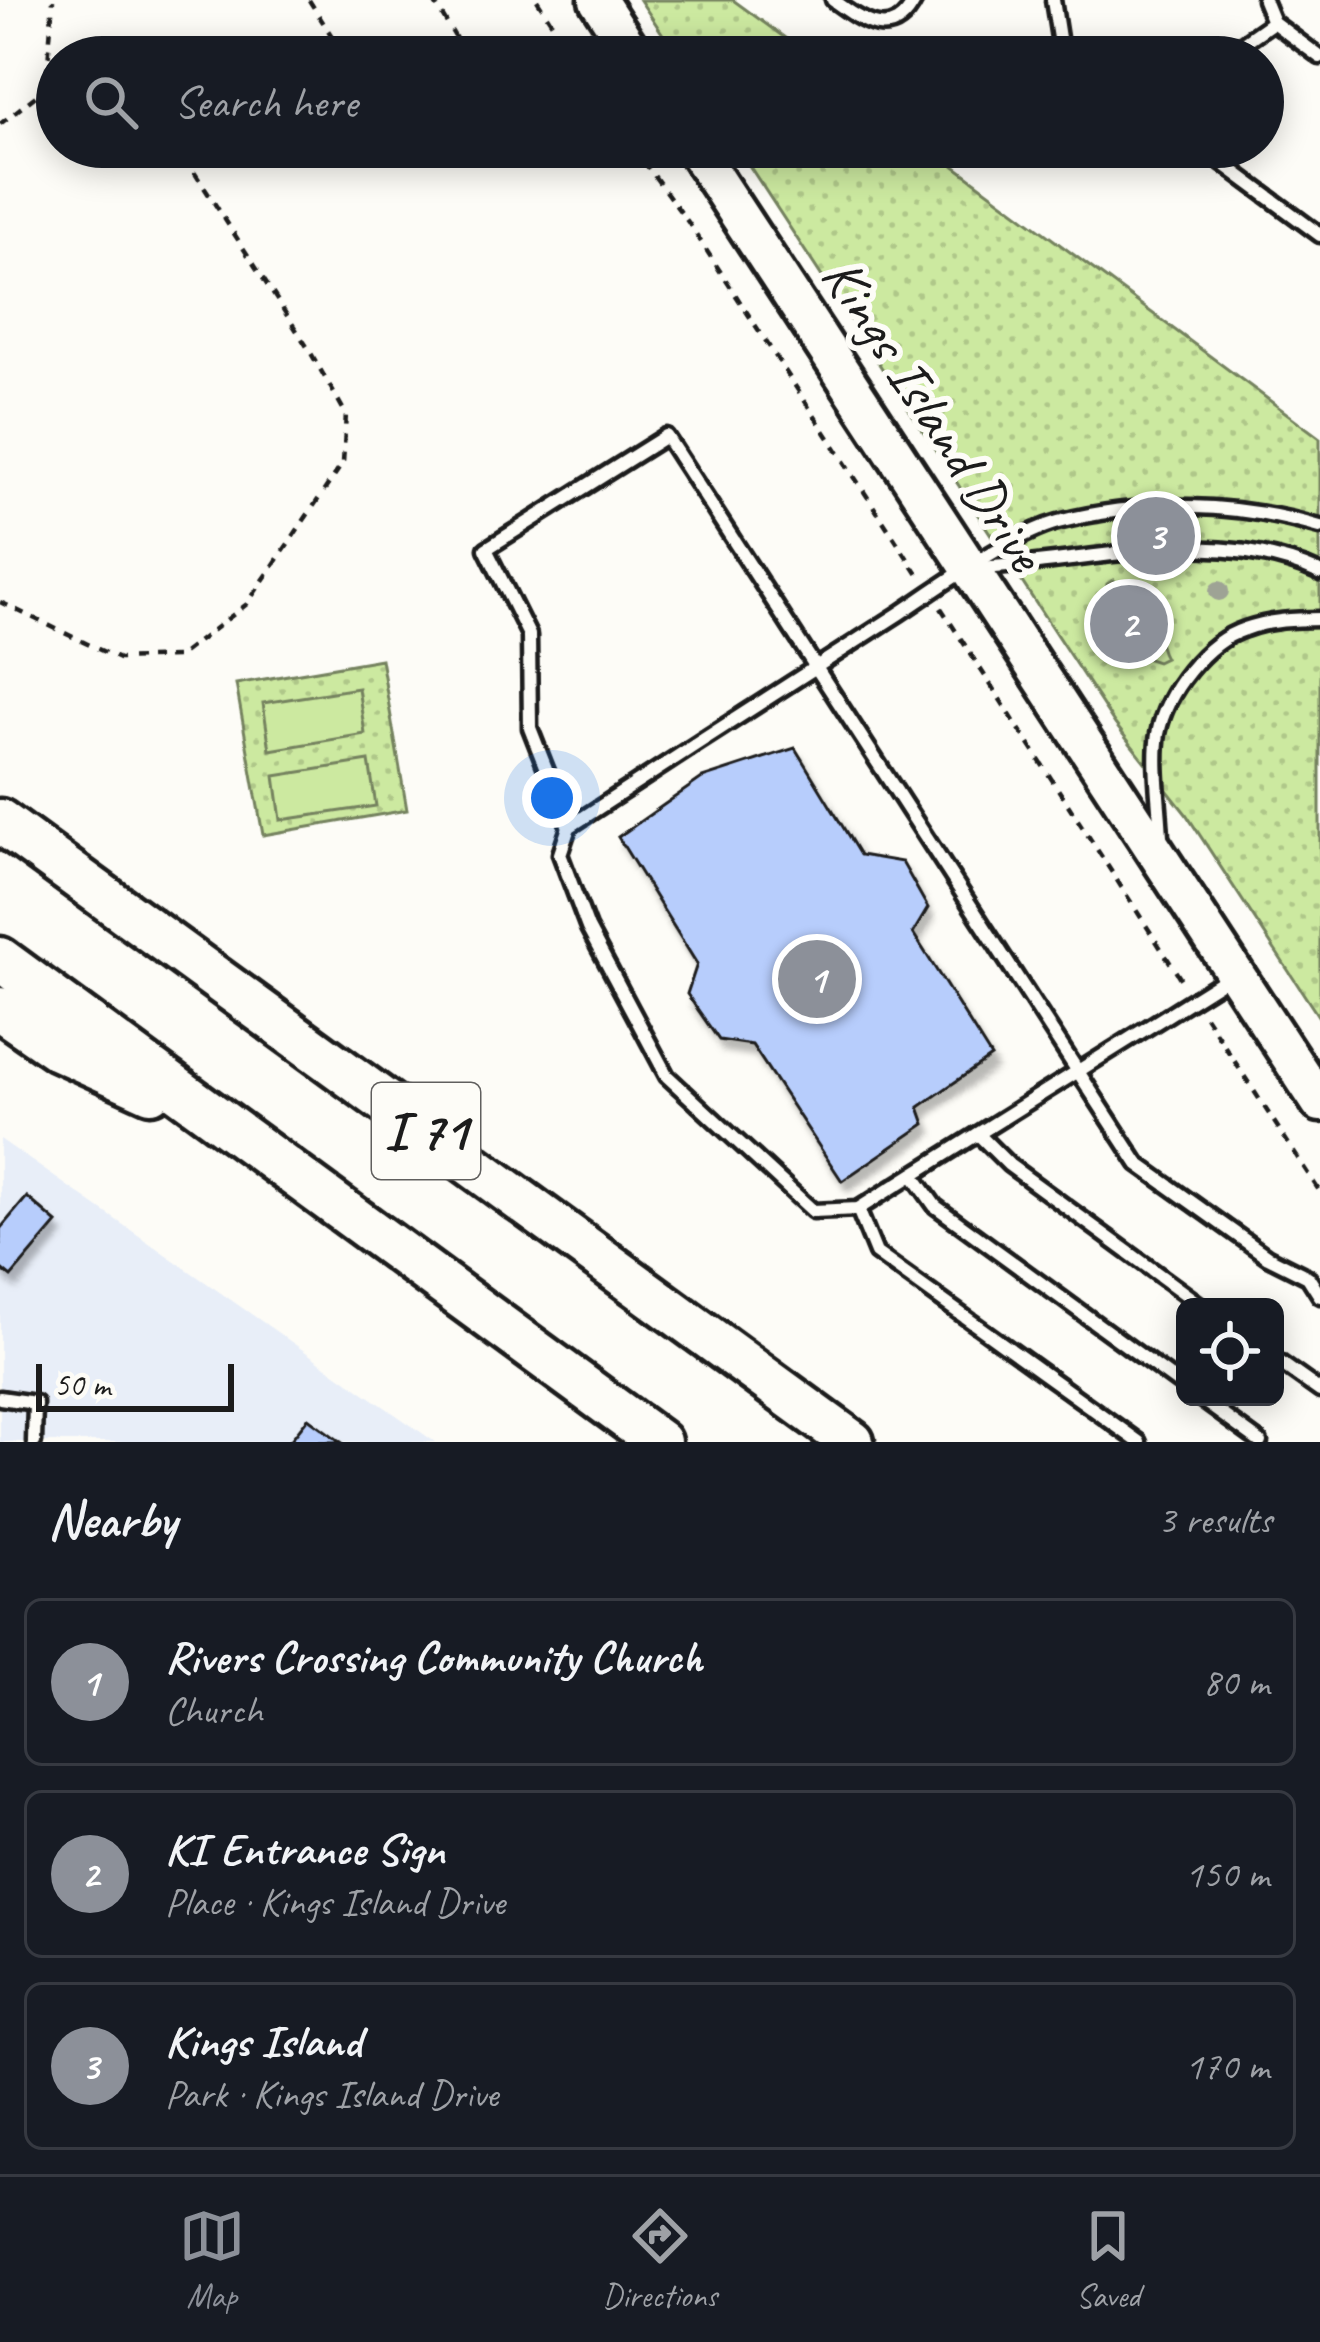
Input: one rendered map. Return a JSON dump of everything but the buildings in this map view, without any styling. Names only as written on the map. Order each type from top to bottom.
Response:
[{"type":"highway","name":"I 71","points":[[0,820],[852,1442]]},
{"type":"highway","name":"I 71","points":[[0,958],[659,1442]]},
{"type":"highway","points":[[0,1009],[58,1049],[238,1131]]},
{"type":"main road","points":[[598,0],[621,36]]},
{"type":"main road","name":"Kings Island Drive","points":[[708,168],[1320,1103]]},
{"type":"lane","points":[[833,0],[876,25],[907,17],[915,0]]},
{"type":"lane","points":[[1053,0],[1059,36]]},
{"type":"lane","points":[[1264,0],[1273,22],[1320,57]]},
{"type":"lane","points":[[1253,36],[1273,22]]},
{"type":"lane","points":[[1229,168],[1320,235]]},
{"type":"lane","points":[[569,827],[530,728],[529,635],[486,549],[666,436],[1138,1164],[1268,1257],[1308,1276],[1320,1296]]},
{"type":"lane","points":[[1236,972],[858,1209],[813,1211],[667,1076],[588,928],[560,854],[569,827],[1009,543],[1054,523],[1160,506],[1274,513],[1320,527]]},
{"type":"lane","points":[[972,569],[1036,566],[1164,548],[1240,554],[1300,564],[1320,573]]},
{"type":"lane","points":[[1161,857],[1158,734],[1176,692],[1204,655],[1241,629],[1283,620],[1320,619]]},
{"type":"lane","points":[[978,1134],[1009,1165],[1191,1298]]},
{"type":"lane","points":[[913,1175],[935,1206],[1176,1381]]},
{"type":"lane","points":[[858,1209],[876,1253],[1138,1442]]},
{"type":"lane","points":[[1284,1365],[1320,1391]]},
{"type":"lane","points":[[0,1398],[35,1403],[34,1442]]},
{"type":"lane","points":[[1210,1406],[1260,1442]]},
{"type":"path","points":[[50,36],[53,0]]},
{"type":"path","points":[[309,0],[332,36]]},
{"type":"path","points":[[433,0],[454,36]]},
{"type":"path","points":[[537,0],[560,36]]},
{"type":"path","points":[[0,124],[36,96]]},
{"type":"path","points":[[0,602],[119,659],[178,657],[247,604],[343,463],[346,414],[192,168]]},
{"type":"path","points":[[648,168],[900,548]]},
{"type":"path","points":[[957,631],[1168,959]]},
{"type":"path","points":[[1216,1034],[1320,1192]]},
{"type":"shaded area","points":[[0,1139],[333,1371],[435,1442],[0,1442]]},
{"type":"green space","points":[[640,0],[733,0],[782,36],[664,36]]},
{"type":"green space","points":[[751,168],[957,168],[1320,438],[1320,1019],[1186,814],[1115,724]]},
{"type":"green space","points":[[1114,580],[1123,593],[1149,602],[1165,658],[1157,662],[1136,655],[1103,606],[1107,584]]},
{"type":"green space","points":[[381,659],[407,810],[263,835],[236,684]]},
{"type":"green space","points":[[358,688],[365,734],[270,750],[263,703]]},
{"type":"green space","points":[[369,761],[376,806],[281,820],[275,776]]},
{"type":"place","name":"Kings Island","points":[[1156,536]]},
{"type":"place","name":"KI Entrance Sign","points":[[1129,624]]},
{"type":"place","name":"Rivers Crossing Community Church","points":[[817,979]]}]
